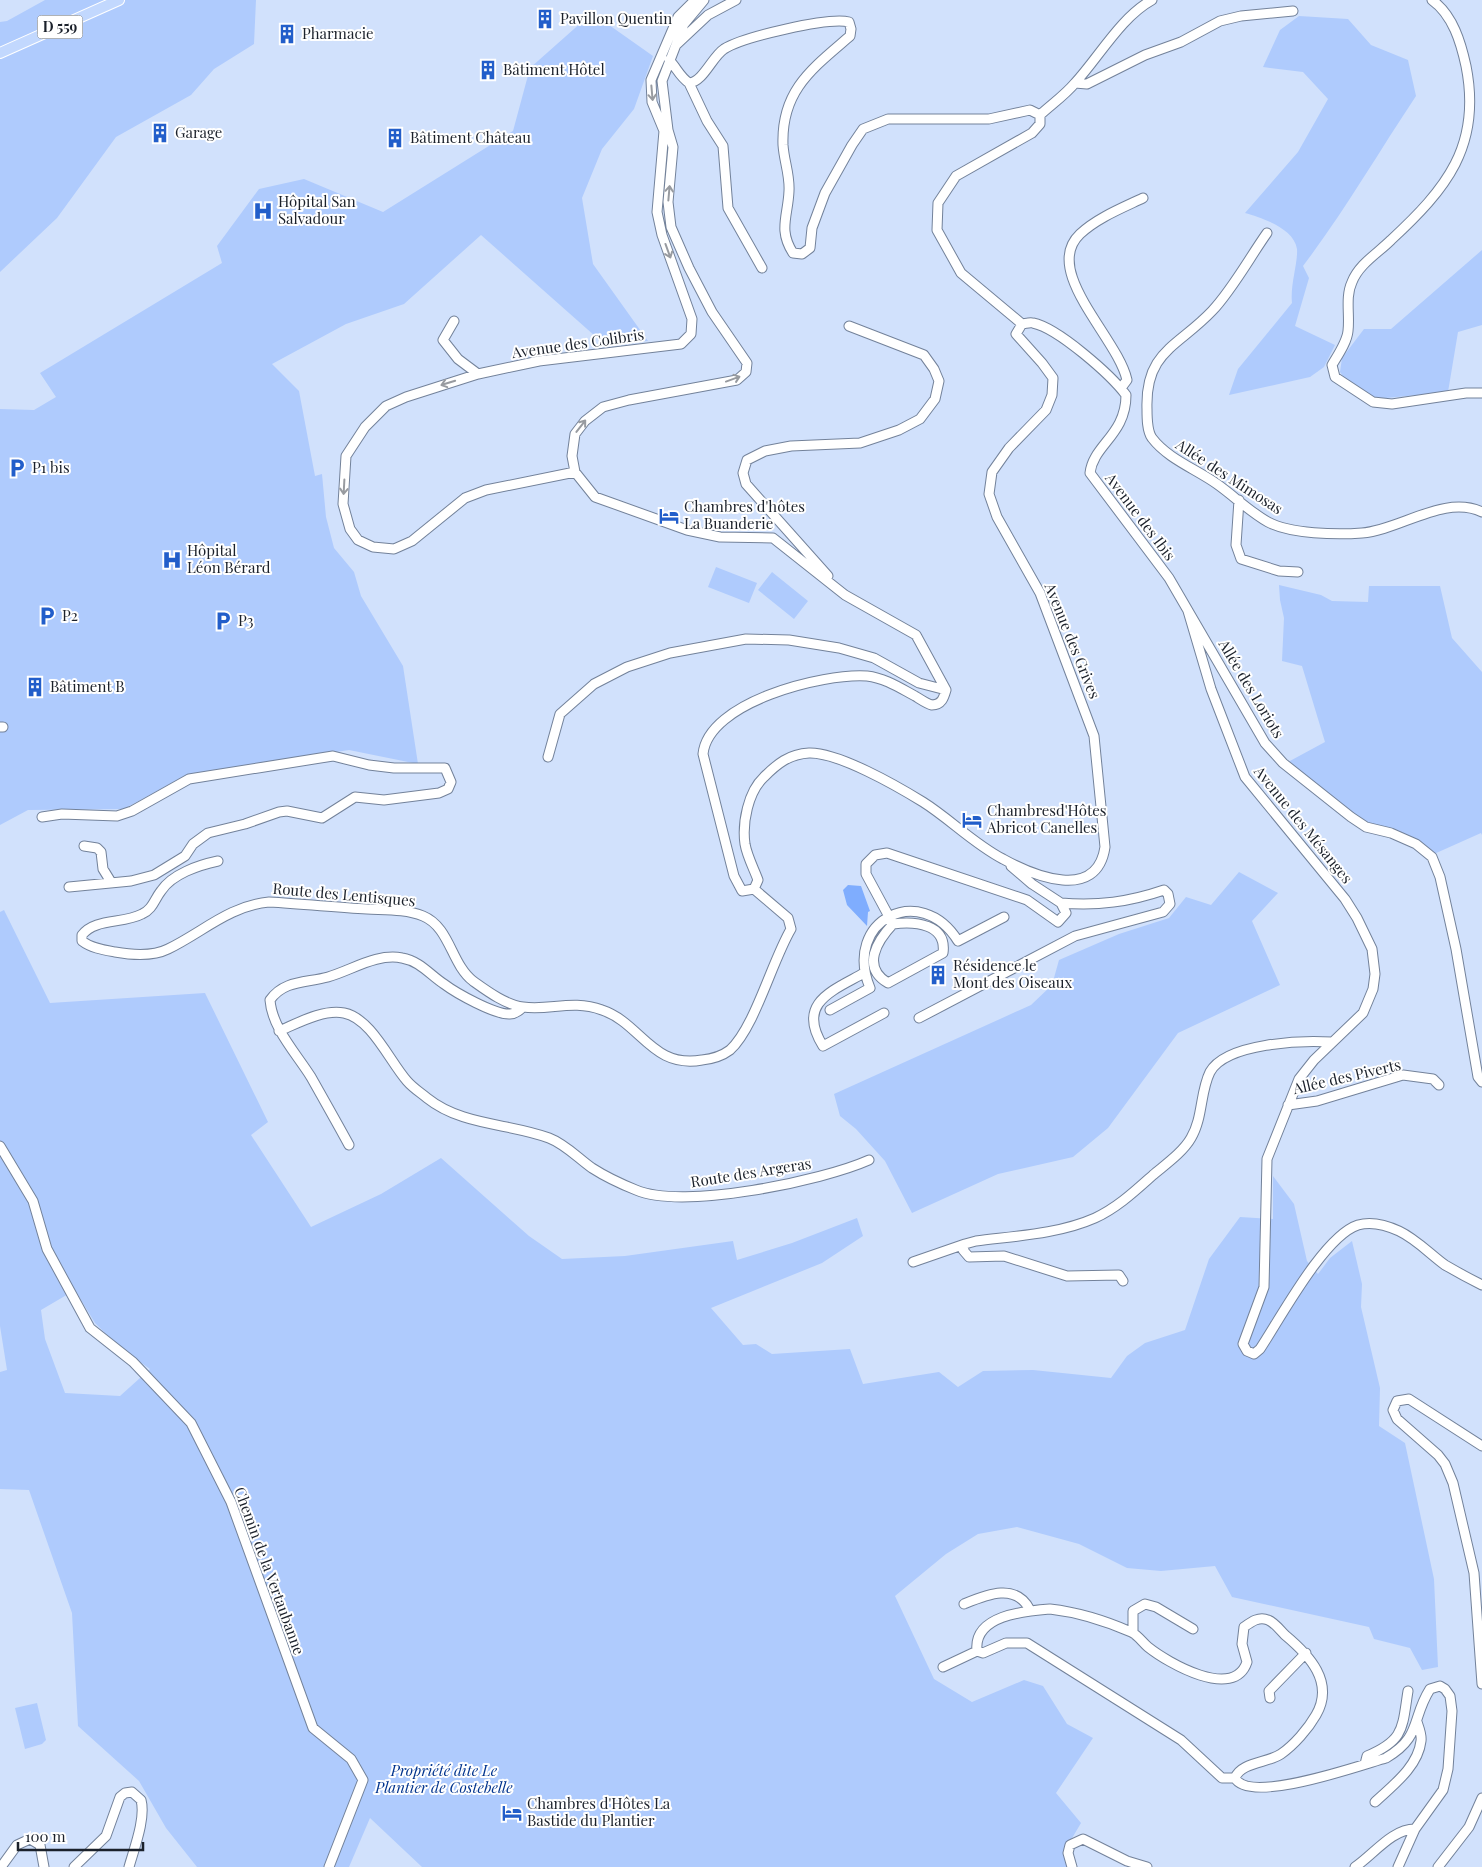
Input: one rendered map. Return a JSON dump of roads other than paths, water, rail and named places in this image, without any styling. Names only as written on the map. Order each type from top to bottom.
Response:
[{"type":"main road","name":"D 559","points":[[0,53],[120,0]]},
{"type":"street","name":"Avenue des Colibris","points":[[575,472],[486,490],[465,498],[412,541],[394,549],[373,547],[358,540],[350,529],[343,504],[346,456],[365,426],[386,406],[406,396],[478,374],[539,361],[681,344],[691,334],[692,319],[662,235],[657,212],[666,131],[652,102],[650,80],[678,17],[695,0]]},
{"type":"street","points":[[704,0],[684,24],[662,82],[666,131],[673,147],[668,202],[670,227],[712,312],[747,363],[746,372],[737,380],[629,400],[603,407],[585,421],[575,434],[572,456],[575,472],[595,497],[687,530],[720,537],[773,538],[845,595],[916,635],[946,690]]},
{"type":"street","points":[[674,47],[708,15],[736,0]]},
{"type":"street","points":[[1121,388],[1094,362],[1046,328],[1032,322],[1022,324],[961,273],[937,230],[938,203],[956,176],[1032,133],[1040,124],[1040,115],[1075,83],[1110,40],[1144,4],[1152,0]]},
{"type":"street","points":[[1432,0],[1447,15],[1464,54],[1472,105],[1469,132],[1462,153],[1446,181],[1398,234],[1366,262],[1352,282],[1349,298],[1348,333],[1332,365],[1335,377],[1373,402],[1392,404],[1482,393]]},
{"type":"street","points":[[1075,83],[1087,84],[1146,55],[1181,42],[1220,21],[1241,16],[1293,12]]},
{"type":"street","points":[[689,83],[697,80],[724,49],[745,40],[817,23],[849,22],[850,36],[809,70],[793,94],[786,118],[783,145],[790,191],[783,229],[788,246],[793,253],[802,254],[810,248],[812,228],[825,193],[863,129],[888,119],[989,119],[1030,110],[1040,115]]},
{"type":"street","points":[[669,60],[676,66],[680,77],[689,83],[707,121],[723,146],[728,208],[762,268]]},
{"type":"street","name":"Avenue des Ibis","points":[[1142,198],[1109,215],[1079,235],[1068,254],[1070,275],[1084,303],[1103,330],[1125,371],[1127,380],[1121,388],[1126,395],[1126,408],[1121,423],[1091,464],[1090,473],[1169,578],[1188,611]]},
{"type":"street","name":"Allée des Mimosas","points":[[1267,233],[1213,310],[1161,356],[1151,371],[1146,391],[1147,418],[1151,436],[1163,451],[1239,500],[1252,512],[1270,523],[1292,530],[1370,532],[1388,528],[1435,510],[1456,507],[1476,509],[1482,512]]},
{"type":"street","points":[[454,321],[443,340],[458,360],[478,374]]},
{"type":"street","name":"Avenue des Grives","points":[[1003,860],[1060,881],[1073,882],[1090,874],[1100,862],[1104,847],[1094,736],[1040,593],[997,517],[989,494],[992,472],[1009,448],[1046,410],[1052,395],[1053,378],[1016,334],[1022,324]]},
{"type":"street","points":[[845,595],[746,484],[743,474],[746,460],[765,451],[791,446],[860,443],[899,430],[920,419],[935,399],[939,381],[934,369],[924,355],[849,326]]},
{"type":"street","points":[[1239,500],[1236,545],[1241,559],[1279,571],[1298,572]]},
{"type":"street","name":"Avenue des Mésanges","points":[[1188,611],[1208,681],[1244,777],[1345,899],[1357,918],[1372,950],[1375,974],[1374,989],[1362,1013],[1332,1042],[1300,1079],[1267,1159],[1264,1287],[1243,1344],[1246,1351],[1254,1354],[1260,1349],[1319,1257],[1346,1232],[1357,1226],[1376,1224],[1400,1232],[1447,1266],[1482,1285]]},
{"type":"street","name":"Allée des Loriots","points":[[1188,611],[1265,743],[1283,763],[1366,827],[1391,833],[1416,844],[1432,857],[1440,878],[1456,950],[1478,1077],[1482,1082]]},
{"type":"street","points":[[548,757],[560,714],[594,684],[627,667],[670,653],[746,639],[789,640],[839,648],[874,658],[919,683],[946,690]]},
{"type":"street","name":"Route des Lentisques","points":[[189,871],[171,880],[161,890],[153,906],[143,914],[129,920],[93,926],[82,935],[82,941],[103,950],[121,953],[152,954],[167,949],[230,912],[261,903],[401,911],[424,916],[435,924],[456,960],[471,980],[498,998],[523,1008],[577,1004],[602,1010],[622,1020],[646,1044],[666,1058],[692,1062],[715,1058],[729,1050],[744,1031],[790,929],[788,918],[754,889],[742,890],[734,876],[703,754],[704,745],[714,729],[722,721],[766,696],[833,676],[867,676],[886,680],[931,705],[940,703],[944,698],[946,690]]},
{"type":"street","points":[[754,889],[758,880],[745,844],[745,834],[746,815],[756,785],[778,763],[792,755],[810,753],[857,766],[914,797],[1003,860],[1032,884],[1061,903],[1086,905],[1115,903],[1164,890],[1168,894],[1170,904],[1163,912],[1075,936],[919,1018]]},
{"type":"street","points":[[42,817],[62,814],[117,816],[132,811],[189,780],[333,756],[386,767],[445,768],[451,782],[448,790],[440,793],[384,800],[355,797],[322,818],[287,811],[279,812],[245,824],[208,833],[193,844],[185,856],[154,875],[69,887]]},
{"type":"street","points":[[84,846],[97,848],[101,852],[103,869],[111,882]]},
{"type":"street","points":[[891,920],[866,874],[866,864],[875,855],[887,854],[1027,900],[1058,922],[1066,913],[1061,903]]},
{"type":"street","points":[[185,856],[189,871],[218,861]]},
{"type":"street","points":[[830,1010],[870,988],[864,973],[863,951],[866,942],[875,928],[907,912],[923,912],[930,914],[946,925],[958,941],[1004,917]]},
{"type":"street","points":[[891,920],[928,925],[941,936],[944,944],[943,953],[888,983],[880,978],[874,969],[873,961],[880,938],[891,920]]},
{"type":"street","points":[[349,1145],[292,1046],[279,1031],[271,1013],[270,1000],[277,990],[289,984],[328,976],[386,957],[401,958],[416,962],[444,984],[478,1004],[508,1015],[518,1012],[523,1008]]},
{"type":"street","points":[[864,973],[822,997],[813,1018],[814,1032],[823,1046],[884,1013]]},
{"type":"street","name":"Route des Argeras","points":[[279,1031],[307,1019],[334,1013],[345,1013],[357,1018],[368,1028],[408,1082],[429,1100],[452,1113],[471,1120],[550,1139],[606,1176],[639,1191],[672,1197],[702,1197],[805,1180],[846,1170],[869,1160]]},
{"type":"street","points":[[913,1262],[965,1244],[1066,1228],[1095,1218],[1123,1202],[1172,1159],[1191,1138],[1210,1072],[1226,1056],[1249,1048],[1316,1041],[1332,1042]]},
{"type":"street","name":"Allée des Piverts","points":[[1288,1105],[1317,1101],[1403,1075],[1433,1079],[1439,1085]]},
{"type":"street","name":"Chemin de la Vertaubanne","points":[[0,1146],[33,1201],[47,1249],[90,1328],[133,1362],[191,1423],[231,1502],[313,1728],[351,1759],[363,1780],[328,1867]]},
{"type":"street","points":[[965,1244],[963,1250],[969,1257],[1004,1256],[1067,1276],[1118,1275],[1124,1281]]},
{"type":"street","points":[[1482,1446],[1409,1399],[1397,1401],[1393,1410],[1397,1419],[1438,1455],[1445,1464],[1453,1484],[1474,1573],[1482,1684]]},
{"type":"street","points":[[964,1604],[997,1592],[1008,1593],[1026,1603],[1030,1610]]},
{"type":"street","points":[[1133,1633],[1131,1616],[1133,1611],[1145,1604],[1156,1606],[1193,1630]]},
{"type":"street","points":[[943,1667],[978,1651],[982,1653],[1006,1643],[1027,1643],[1091,1686],[1181,1740],[1222,1778],[1235,1778],[1242,1770],[1281,1754],[1316,1716],[1323,1701],[1323,1688],[1316,1666],[1306,1653],[1269,1620],[1259,1619],[1244,1627],[1242,1635],[1247,1662],[1245,1668],[1236,1677],[1213,1679],[1190,1671],[1162,1656],[1133,1633],[1061,1610],[1030,1610],[998,1618],[990,1624],[979,1638],[978,1651]]},
{"type":"street","points":[[1270,1698],[1269,1691],[1306,1653]]},
{"type":"street","points":[[1235,1778],[1242,1786],[1253,1789],[1278,1788],[1386,1758],[1402,1749],[1411,1737],[1430,1689],[1440,1686],[1450,1696],[1452,1711],[1448,1769],[1443,1790],[1416,1829],[1398,1867]]},
{"type":"street","points":[[1365,1764],[1368,1756],[1388,1747],[1399,1734],[1408,1690]]},
{"type":"street","points":[[1374,1802],[1397,1782],[1415,1760],[1421,1740],[1417,1722]]},
{"type":"street","points":[[74,1867],[106,1836],[120,1797],[125,1793],[132,1792],[141,1800],[142,1808],[137,1842],[129,1867]]},
{"type":"street","points":[[1438,1867],[1469,1827],[1482,1798]]},
{"type":"street","points":[[1355,1867],[1394,1835],[1407,1829],[1416,1829]]},
{"type":"street","points":[[1,1867],[17,1845],[30,1839],[40,1845],[44,1867]]},
{"type":"street","points":[[1072,1867],[1068,1853],[1070,1845],[1083,1840],[1127,1861],[1147,1867]]},
{"type":"place","name":"Pavillon Quentin","points":[[545,19]]},
{"type":"place","name":"Pharmacie","points":[[287,34]]},
{"type":"place","name":"Bâtiment Hôtel","points":[[488,70]]},
{"type":"place","name":"Garage","points":[[160,133]]},
{"type":"place","name":"Bâtiment Château","points":[[395,138]]},
{"type":"place","name":"Hôpital San Salvadour","points":[[263,211]]},
{"type":"place","name":"P1 bis","points":[[17,468]]},
{"type":"place","name":"Chambres d'hôtes La Buanderie","points":[[669,516]]},
{"type":"place","name":"Hôpital Léon Bérard","points":[[172,560]]},
{"type":"place","name":"P2","points":[[47,616]]},
{"type":"place","name":"P3","points":[[223,621]]},
{"type":"place","name":"Bâtiment B","points":[[35,687]]},
{"type":"place","name":"Chambresd'Hôtes Abricot Canelles","points":[[972,820]]},
{"type":"place","name":"Résidence le Mont des Oiseaux","points":[[938,975]]},
{"type":"place","name":"Chambres d'Hôtes La Bastide du Plantier","points":[[512,1813]]},
{"type":"park label","name":"Propriété dite Le Plantier de Costebelle","points":[[444,1780]]}]
